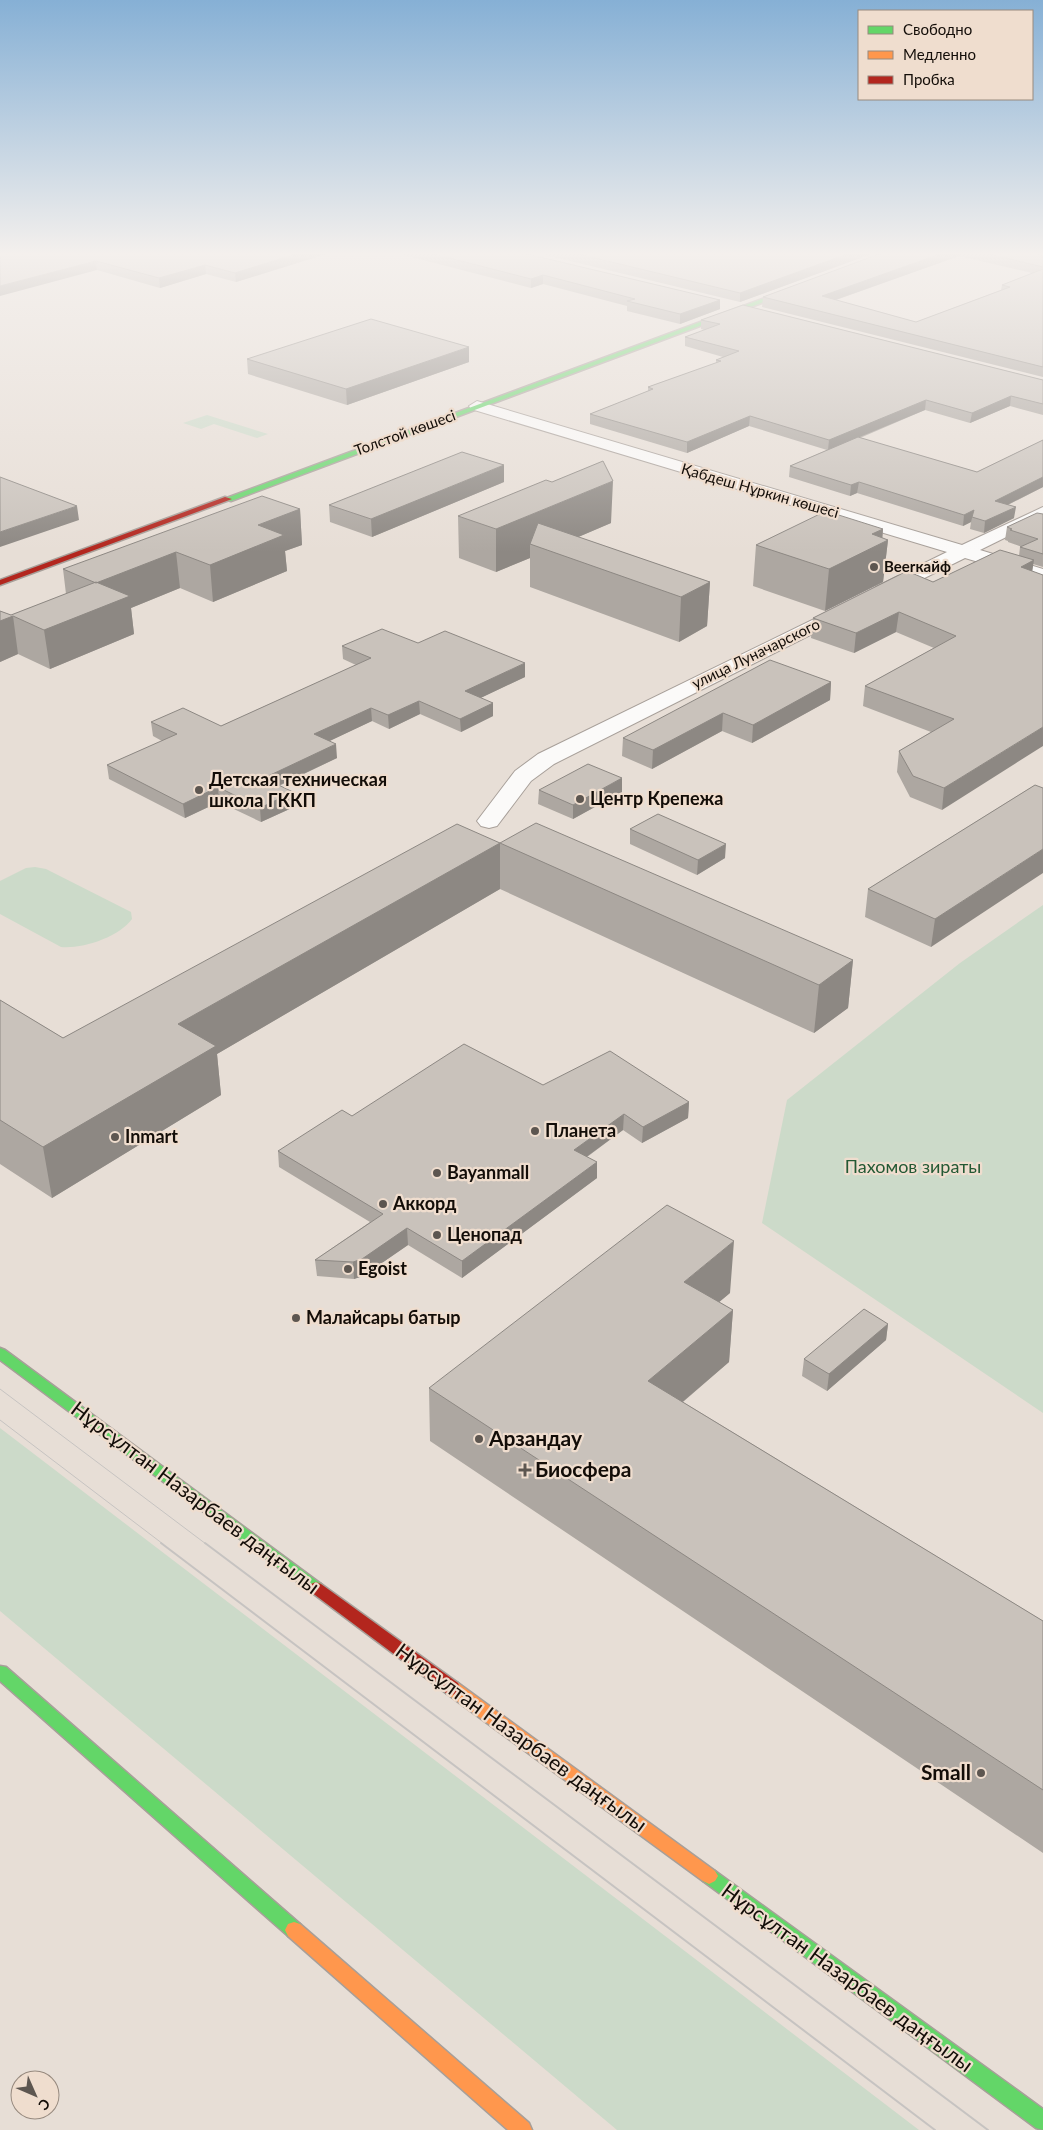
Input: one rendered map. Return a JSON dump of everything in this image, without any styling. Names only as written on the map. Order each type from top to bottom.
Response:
[{"type":"main road","name":"Толстой көшесі","points":[[0,583],[621,352]]},
{"type":"main road","name":"Нұрсұлтан Назарбаев даңғылы","points":[[0,1353],[262,1549],[1043,2122]]},
{"type":"main road","points":[[0,1672],[522,2130]]},
{"type":"street","name":"Қабдеш Нұркин көшесі","points":[[477,406],[1043,575]]},
{"type":"street","name":"улица Луначарского","points":[[489,821],[523,776],[546,759],[1043,512]]},
{"type":"green space","points":[[207,415],[268,434],[257,438],[214,424],[201,429],[183,423]]},
{"type":"green space","points":[[26,868],[46,869],[131,912],[132,919],[119,931],[100,941],[80,946],[61,947],[0,914],[0,881]]},
{"type":"green space","name":"Пахомов зираты","points":[[1043,905],[1043,1413],[762,1223],[787,1100],[960,963]]},
{"type":"green space","points":[[0,1428],[919,2130],[617,2130],[0,1611]]},
{"type":"building","points":[[267,352],[453,352],[346,389],[247,359]]},
{"type":"building","points":[[735,352],[933,352],[1043,380],[1043,404],[1011,396],[972,413],[926,400],[829,440],[750,416],[687,442],[590,414],[653,389],[648,387],[721,361],[716,360]]},
{"type":"building","points":[[985,352],[1043,352],[1043,367]]},
{"type":"building","points":[[858,437],[977,472],[1043,440],[1043,477],[995,501],[1016,507],[985,521],[972,517],[974,510],[964,515],[859,482],[851,485],[790,466]]},
{"type":"building","points":[[462,452],[504,465],[371,519],[329,505]]},
{"type":"building","points":[[603,461],[613,481],[496,529],[458,516],[546,480],[552,482]]},
{"type":"building","points":[[0,477],[77,506],[0,532]]},
{"type":"building","points":[[262,496],[300,509],[258,525],[284,535],[210,565],[176,552],[96,583],[63,569]]},
{"type":"building","points":[[826,511],[883,529],[872,534],[888,540],[829,569],[756,545]]},
{"type":"building","points":[[1037,513],[1043,514],[1043,554],[1020,547],[1038,539],[1010,530],[1012,529],[1007,527]]},
{"type":"building","points":[[538,523],[710,582],[681,597],[530,544]]},
{"type":"building","points":[[1000,550],[1034,560],[1021,567],[1043,575],[1043,727],[944,788],[913,776],[899,751],[954,719],[865,686],[956,636],[899,612],[856,633],[813,618],[907,571],[933,582]]},
{"type":"building","points":[[96,582],[130,596],[44,630],[13,616],[0,621],[0,611],[11,615]]},
{"type":"building","points":[[382,629],[418,643],[445,631],[525,663],[465,691],[493,703],[460,719],[419,701],[388,715],[371,708],[314,734],[336,744],[264,778],[293,792],[260,808],[218,787],[183,804],[107,765],[177,734],[151,722],[183,708],[221,726],[371,658],[342,646]]},
{"type":"building","points":[[770,660],[831,682],[753,725],[723,713],[653,750],[623,738]]},
{"type":"building","points":[[588,764],[622,778],[573,805],[539,790]]},
{"type":"building","points":[[1035,785],[1043,788],[1043,849],[935,919],[868,889]]},
{"type":"building","points":[[658,814],[726,844],[698,860],[630,829]]},
{"type":"building","points":[[536,823],[853,960],[819,985],[500,843]]},
{"type":"building","points":[[457,824],[500,843],[178,1024],[216,1046],[43,1147],[0,1120],[0,1000],[63,1038]]},
{"type":"building","name":"Bayanmall","points":[[464,1044],[543,1085],[610,1051],[689,1102],[643,1127],[624,1114],[574,1150],[597,1162],[462,1261],[407,1228],[362,1259],[353,1262],[315,1260],[383,1214],[278,1151],[342,1110],[352,1116]]},
{"type":"building","points":[[667,1205],[734,1241],[684,1282],[733,1310],[648,1381],[1043,1621],[1043,1790],[429,1388]]},
{"type":"building","points":[[864,1309],[888,1324],[829,1374],[804,1359]]},
{"type":"tram line","points":[[0,1389],[206,1544]]},
{"type":"tram line","points":[[0,1420],[163,1544]]},
{"type":"tram line","points":[[161,1543],[935,2130]]},
{"type":"tram line","points":[[205,1543],[988,2130]]},
{"type":"traffic: fast","points":[[228,499],[623,352]]},
{"type":"traffic: fast","points":[[0,1353],[316,1588]]},
{"type":"traffic: fast","points":[[0,1672],[294,1930]]},
{"type":"traffic: fast","points":[[709,1876],[1043,2121]]},
{"type":"traffic: slow","points":[[452,1688],[709,1876]]},
{"type":"traffic: slow","points":[[294,1930],[522,2130]]},
{"type":"traffic: jam","points":[[0,583],[228,499]]},
{"type":"traffic: jam","points":[[316,1588],[452,1688]]},
{"type":"place","name":"Beerкайф","points":[[874,567]]},
{"type":"place","name":"Детская техническая школа ГККП","points":[[199,790]]},
{"type":"place","name":"Центр Крепежа","points":[[580,799]]},
{"type":"place","name":"Планета","points":[[535,1131]]},
{"type":"place","name":"Inmart","points":[[115,1137]]},
{"type":"place","name":"Bayanmall","points":[[437,1173]]},
{"type":"place","name":"Аккорд","points":[[383,1204]]},
{"type":"place","name":"Ценопад","points":[[437,1235]]},
{"type":"place","name":"Egoist","points":[[348,1269]]},
{"type":"place","name":"Малайсары батыр","points":[[296,1318]]},
{"type":"place","name":"Арзандау","points":[[479,1439]]},
{"type":"place","name":"Биосфера","points":[[525,1470]]},
{"type":"place","name":"Small","points":[[981,1773]]}]
